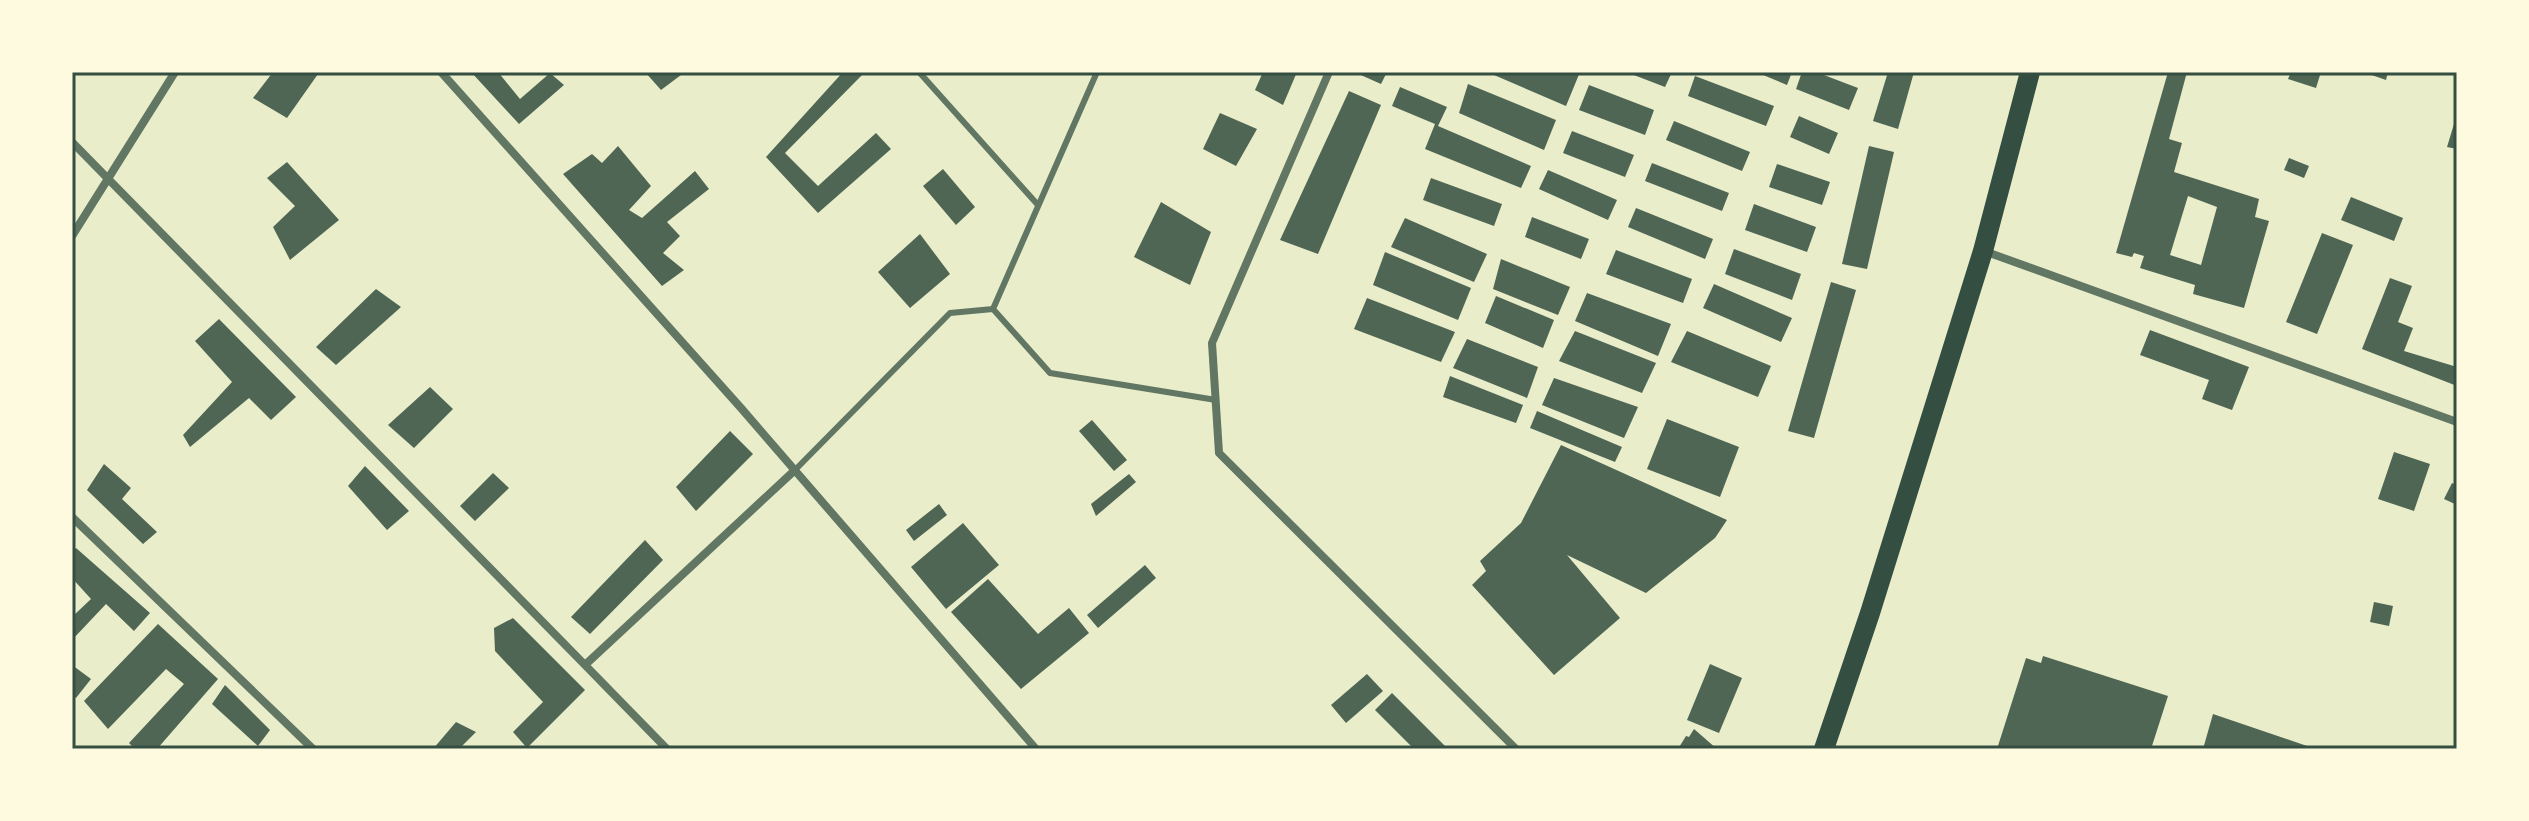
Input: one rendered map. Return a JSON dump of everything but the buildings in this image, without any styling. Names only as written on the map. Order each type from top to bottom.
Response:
[{"type":"main road","points":[[1824,749],[1875,598],[1983,251],[2030,72]]},
{"type":"street","points":[[72,236],[175,72]]},
{"type":"street","points":[[441,72],[795,470],[1036,749]]},
{"type":"street","points":[[1329,72],[1212,343],[1219,453],[1516,749]]},
{"type":"street","points":[[72,142],[667,749]]},
{"type":"street","points":[[1983,251],[2457,422]]},
{"type":"street","points":[[585,665],[795,470]]},
{"type":"street","points":[[72,517],[313,749]]},
{"type":"lane","points":[[919,72],[1038,205]]},
{"type":"lane","points":[[993,309],[1097,72]]},
{"type":"lane","points":[[795,470],[950,313],[993,309]]},
{"type":"lane","points":[[993,309],[1050,373],[1216,400]]}]
